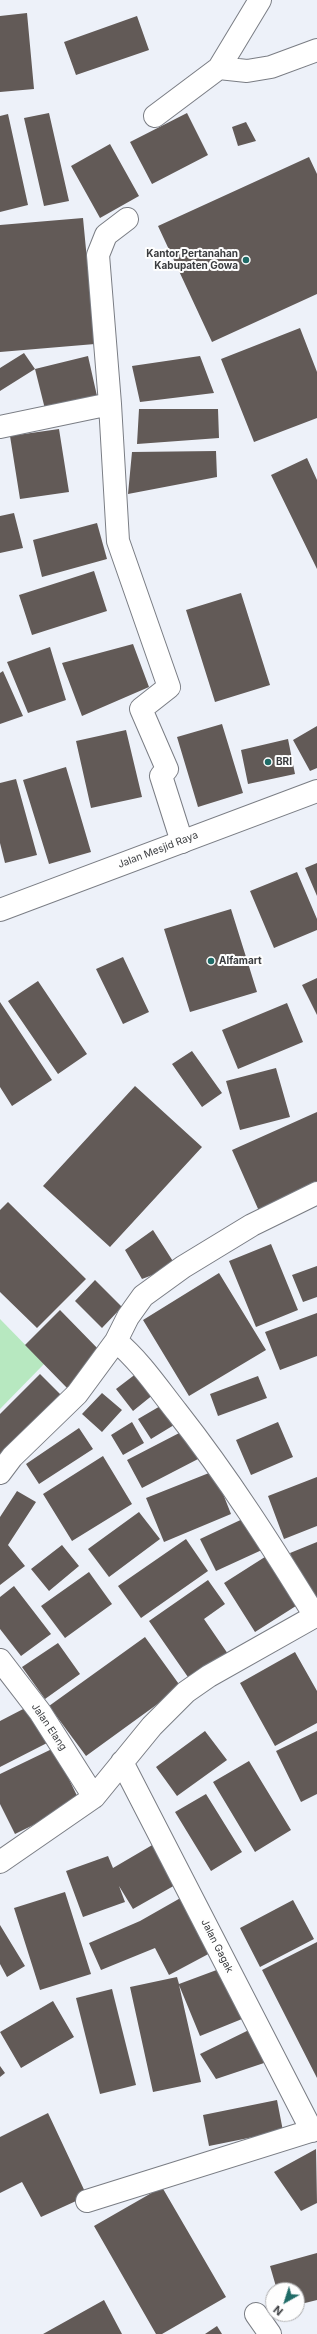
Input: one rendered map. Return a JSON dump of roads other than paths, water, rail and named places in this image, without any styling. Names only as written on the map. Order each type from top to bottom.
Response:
[{"type":"street","points":[[155,116],[219,68],[260,0]]},
{"type":"street","points":[[219,68],[247,71],[263,68],[317,50]]},
{"type":"street","points":[[128,220],[106,234],[98,255],[110,404],[118,541],[169,687],[141,709],[167,769],[161,776],[182,842]]},
{"type":"street","points":[[0,427],[110,404]]},
{"type":"street","name":"Jalan Mesjid Raya","points":[[0,910],[317,791]]},
{"type":"street","points":[[0,1473],[12,1457],[77,1394],[116,1341],[132,1311],[143,1296],[177,1271],[252,1225],[317,1193]]},
{"type":"street","points":[[0,1862],[94,1797],[152,1726],[186,1692],[209,1676],[316,1615],[264,1533],[206,1450],[132,1354],[116,1341]]},
{"type":"street","name":"Jalan Elang","points":[[0,1660],[40,1712],[94,1797]]},
{"type":"street","name":"Jalan Gagak","points":[[87,2201],[315,2130],[122,1762]]},
{"type":"street","points":[[256,2314],[270,2334]]},
{"type":"place","name":"Kantor Pertanahan Kabupaten Gowa","points":[[246,260]]},
{"type":"place","name":"BRI","points":[[268,762]]},
{"type":"place","name":"Alfamart","points":[[211,961]]}]
